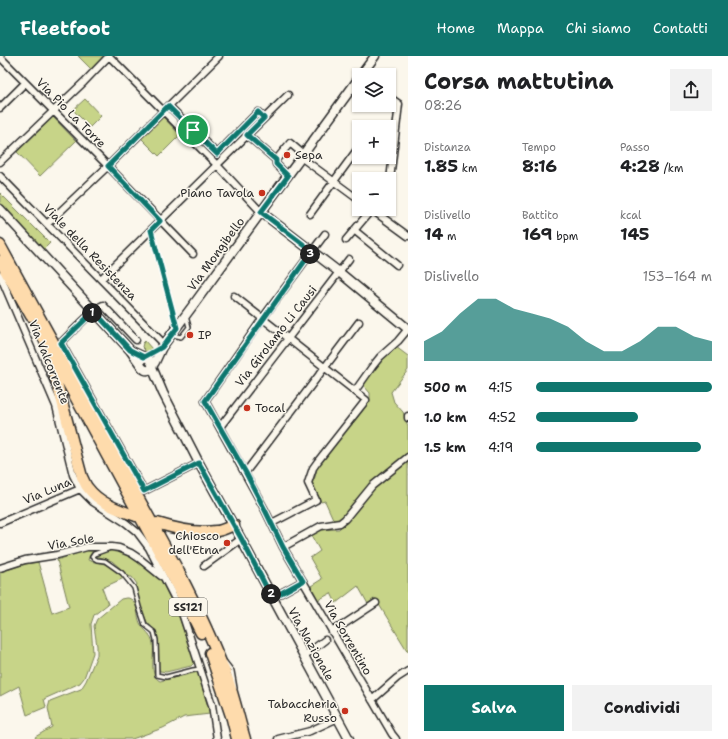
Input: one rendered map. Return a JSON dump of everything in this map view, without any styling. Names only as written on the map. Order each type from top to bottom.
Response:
[{"type":"main road","name":"SS121","points":[[0,245],[185,583],[228,680],[245,739]]},
{"type":"main road","name":"SS121","points":[[0,261],[122,483],[199,630],[211,656],[221,684],[237,739]]},
{"type":"main road","points":[[28,311],[31,326],[53,368],[82,477],[88,488],[97,497],[108,504],[136,516]]},
{"type":"main road","points":[[157,523],[181,530],[204,532],[218,531],[234,525]]},
{"type":"street","points":[[0,162],[109,56],[217,165],[261,212],[339,272],[408,329],[398,341],[380,357],[355,391]]},
{"type":"street","points":[[47,224],[219,56]]},
{"type":"street","points":[[366,68],[375,56]]},
{"type":"street","name":"Via Pio La Torre","points":[[0,57],[193,254]]},
{"type":"street","points":[[0,108],[25,83]]},
{"type":"street","name":"Via Mongibello","points":[[163,345],[186,316],[352,88]]},
{"type":"street","points":[[101,279],[288,95]]},
{"type":"street","points":[[396,102],[399,104],[396,120]]},
{"type":"street","points":[[168,106],[217,154],[258,112],[264,118]]},
{"type":"street","points":[[247,135],[276,160],[276,164],[288,176]]},
{"type":"street","points":[[276,160],[290,143],[334,182],[352,195]]},
{"type":"street","points":[[310,214],[352,157]]},
{"type":"street","name":"Viale della Resistenza","points":[[0,176],[163,345]]},
{"type":"street","points":[[0,209],[130,350],[146,363],[163,345]]},
{"type":"street","points":[[346,240],[366,216]]},
{"type":"street","points":[[381,216],[408,236]]},
{"type":"street","points":[[354,230],[397,265]]},
{"type":"street","points":[[325,234],[262,319],[205,401],[246,473],[283,547],[321,526],[340,523],[372,486],[408,457]]},
{"type":"street","name":"Via Girolamo Li Causi","points":[[220,427],[349,259]]},
{"type":"street","name":"Via Valcorrente","points":[[0,275],[56,406],[73,475],[80,489]]},
{"type":"street","points":[[234,296],[366,400],[313,468],[308,483],[316,500],[272,523]]},
{"type":"street","points":[[136,340],[103,305],[94,311],[61,343],[144,491],[199,463]]},
{"type":"street","points":[[246,473],[359,322]]},
{"type":"street","name":"Via Nazionale","points":[[146,363],[349,739]]},
{"type":"street","points":[[80,489],[93,502],[126,523],[137,532],[149,548],[182,614],[212,705],[218,739]]},
{"type":"street","name":"Via Luna","points":[[0,522],[80,489]]},
{"type":"street","points":[[204,566],[241,538]]},
{"type":"street","name":"Via Sole","points":[[0,568],[25,560],[56,556],[87,547],[112,547],[119,548],[140,559],[163,577]]},
{"type":"street","name":"Via Sorrentino","points":[[283,547],[396,739]]},
{"type":"street","points":[[272,598],[303,581]]},
{"type":"street","points":[[332,632],[376,603]]},
{"type":"street","points":[[304,656],[325,640]]},
{"type":"street","points":[[372,700],[408,671]]},
{"type":"street","points":[[278,739],[310,731],[338,718]]},
{"type":"lane","points":[[112,547],[94,554],[92,557],[97,560],[105,561],[122,573],[134,588],[145,625],[154,632],[156,640],[157,675],[166,677],[200,669]]},
{"type":"path","points":[[151,230],[174,331]]},
{"type":"green space","points":[[78,56],[104,56],[91,69]]},
{"type":"green space","points":[[85,99],[101,116],[90,127],[73,110]]},
{"type":"green space","points":[[53,117],[76,141],[40,176],[17,152]]},
{"type":"green space","points":[[163,117],[180,135],[159,156],[141,138]]},
{"type":"green space","points":[[0,193],[50,243],[43,250],[0,204]]},
{"type":"green space","points":[[145,341],[152,349],[150,351],[144,352],[145,350],[142,347]]},
{"type":"green space","points":[[396,347],[408,356],[408,370],[391,392],[394,402],[403,412],[408,426],[408,453],[404,458],[367,488],[341,518],[334,521],[325,501],[321,502],[312,483],[317,468],[334,444],[370,401],[370,393],[364,386],[366,380],[386,355]]},
{"type":"green space","points":[[408,461],[408,652],[375,598],[368,604],[358,586],[336,603],[331,593],[318,600],[311,586],[322,579],[310,558],[320,551],[311,535],[321,530],[339,529],[378,484]]},
{"type":"green space","points":[[104,548],[96,550],[92,553],[88,560],[108,565],[124,578],[102,588],[108,604],[94,615],[91,624],[93,653],[84,678],[80,683],[44,699],[46,707],[27,715],[19,686],[0,696],[0,572],[25,564],[38,562],[52,613],[69,607],[57,560],[90,549]]},
{"type":"green space","points":[[112,549],[132,556],[160,578],[178,614],[195,662],[191,666],[166,672],[160,671],[158,668],[158,641],[156,632],[147,622],[142,611],[136,587],[137,584],[132,577],[130,577],[112,561],[96,556]]},
{"type":"green space","points":[[126,598],[134,602],[140,623],[150,635],[153,649],[153,670],[156,678],[160,681],[198,672],[210,714],[184,717],[163,728],[132,739],[36,739],[35,737],[52,727],[48,708],[50,701],[81,689],[86,681],[97,655],[94,626],[97,619],[121,599]]},
{"type":"place","name":"Sepa","points":[[287,155]]},
{"type":"place","name":"Piano Tavola","points":[[262,193]]},
{"type":"place","name":"IP","points":[[190,335]]},
{"type":"place","name":"Tocal","points":[[247,408]]},
{"type":"place","name":"Chiosco dell'Etna","points":[[227,543]]},
{"type":"place","name":"Tabaccheria Russo","points":[[345,711]]},
{"type":"route","points":[[168,106],[193,130],[217,154],[258,112],[264,118],[247,135],[276,160],[276,164],[288,176],[261,212],[312,251],[262,319],[205,401],[246,473],[283,547],[303,581],[272,598],[241,538],[199,463],[144,491],[61,343],[94,311],[130,350],[144,357],[162,347],[177,328],[151,230],[160,221],[108,166],[168,106]]}]
